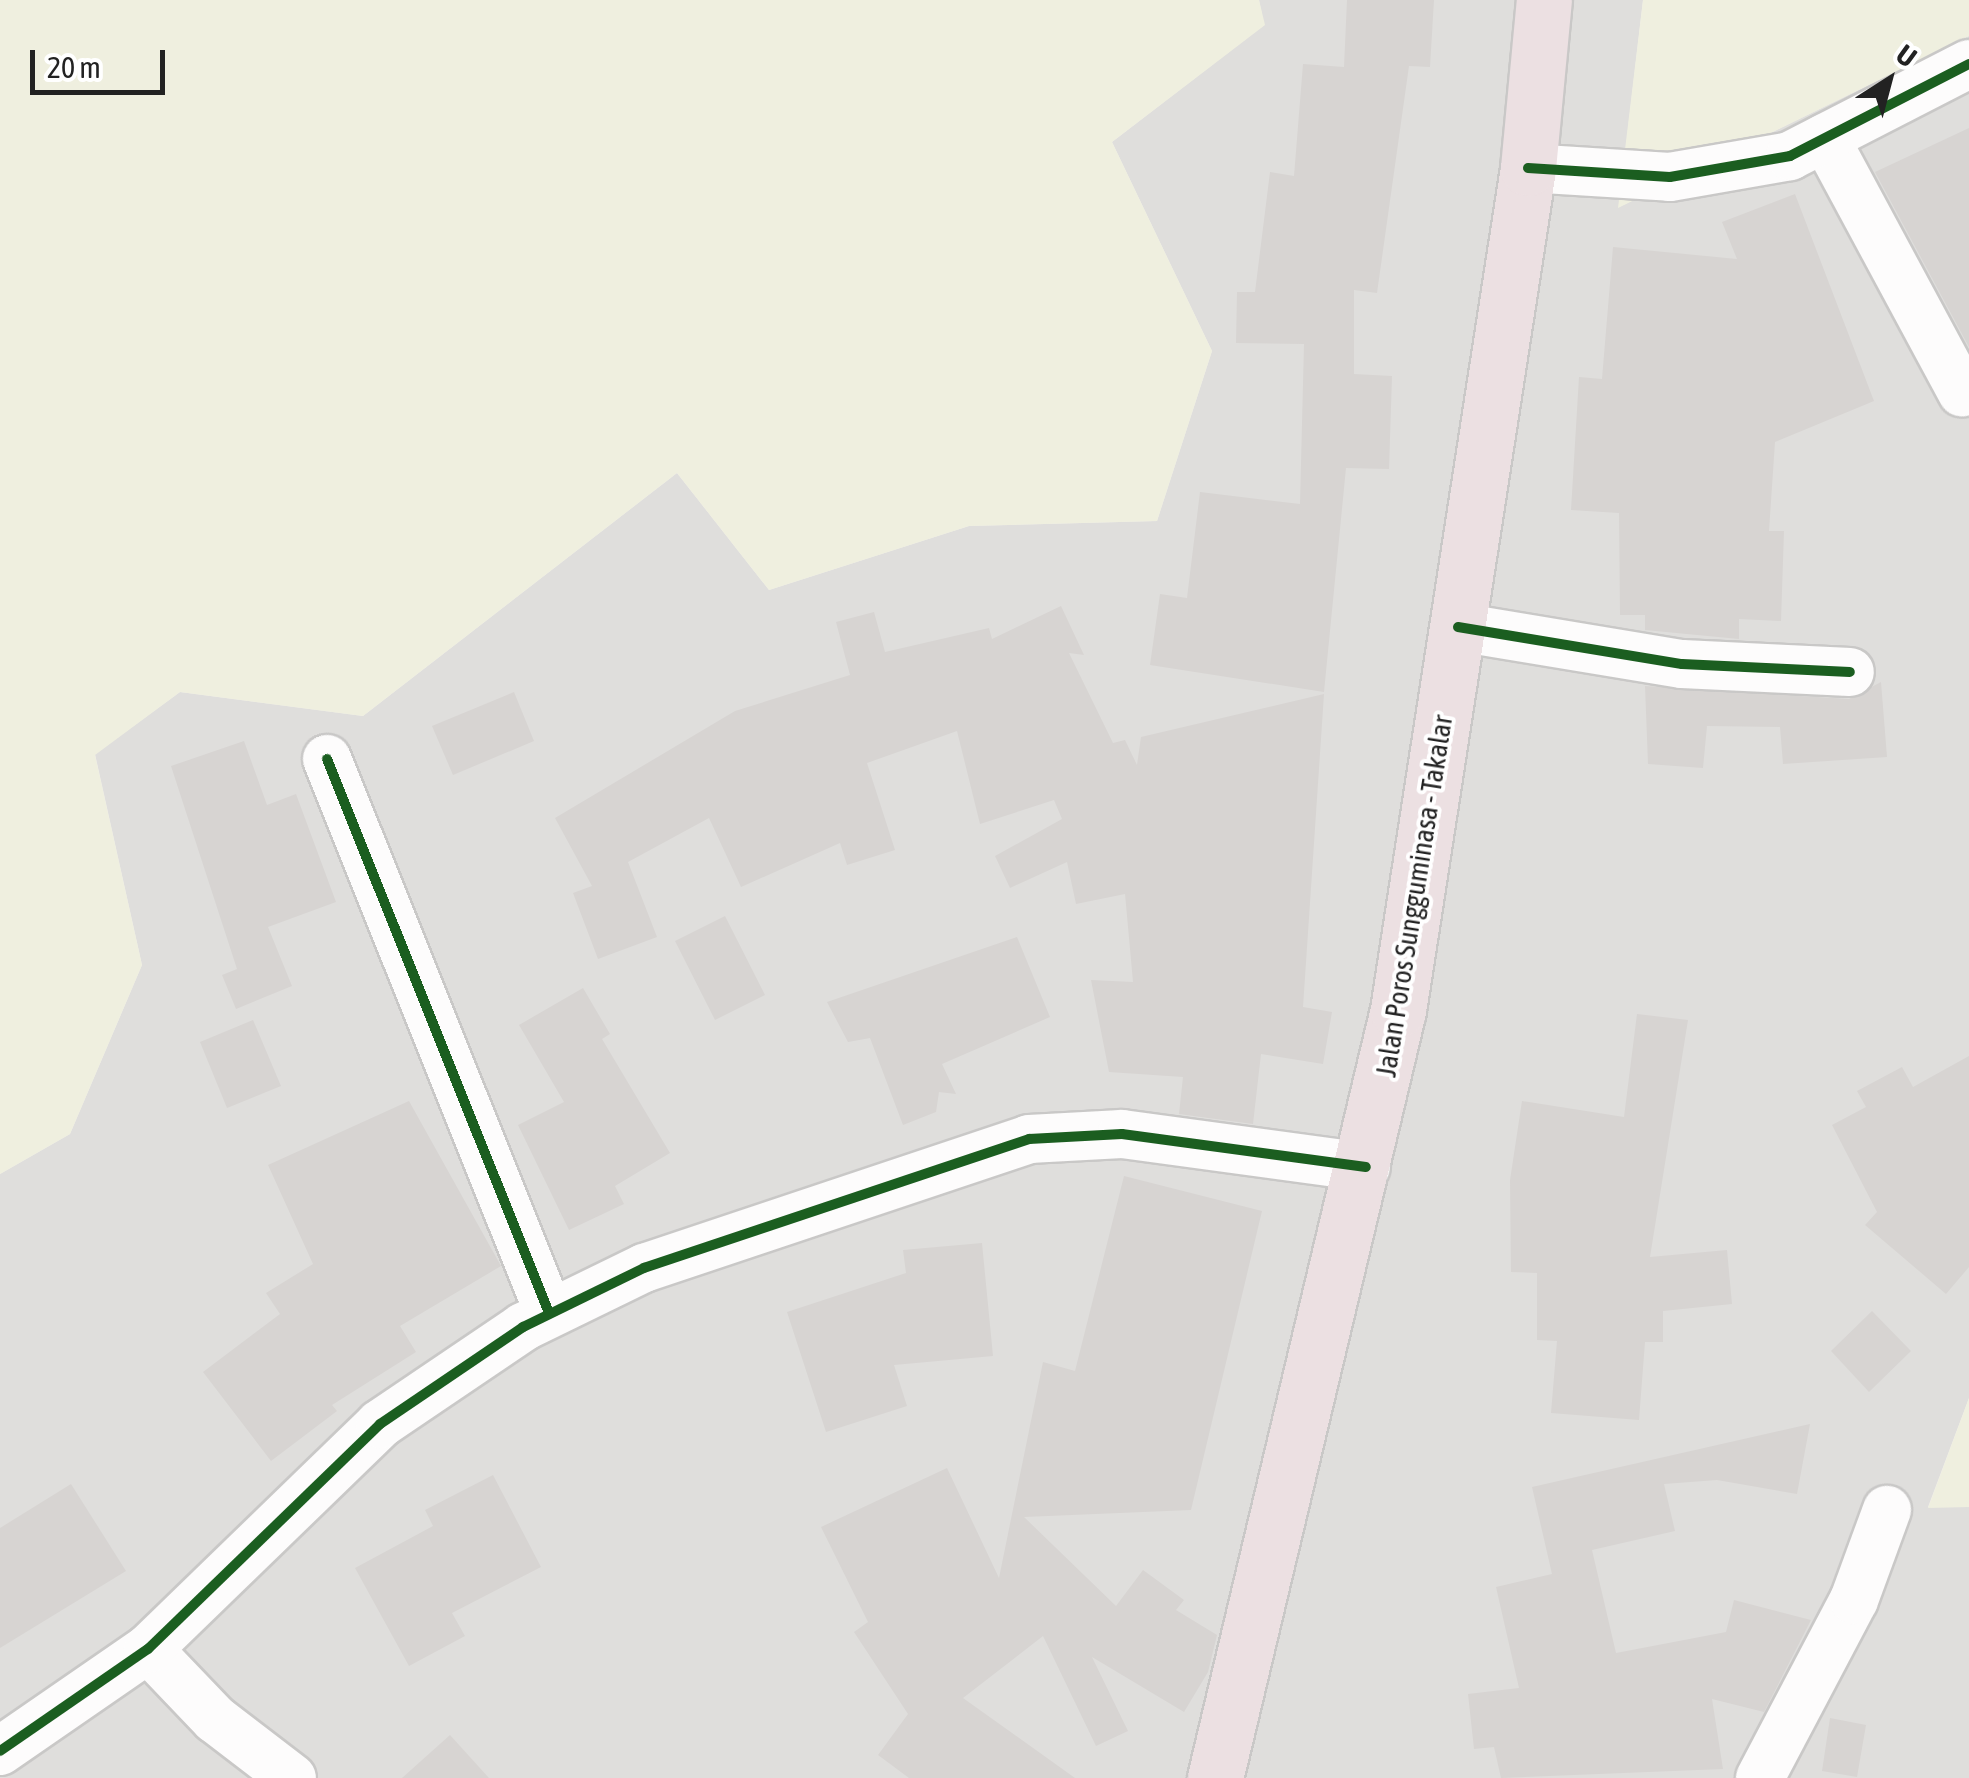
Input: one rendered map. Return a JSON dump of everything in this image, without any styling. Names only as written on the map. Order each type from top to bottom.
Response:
[{"type":"highway","name":"Jalan Poros Sungguminasa - Takalar","points":[[1215,1778],[1366,1168],[1458,626],[1528,168],[1544,0]]},
{"type":"street","points":[[1528,168],[1670,177],[1790,156],[1969,64]]},
{"type":"street","points":[[1825,138],[1962,392]]},
{"type":"street","points":[[1458,626],[1682,664],[1850,672]]},
{"type":"street","points":[[327,758],[549,1313]]},
{"type":"street","points":[[0,1751],[148,1649],[380,1424],[549,1313],[694,1249],[1028,1140],[1122,1134],[1366,1168]]},
{"type":"street","points":[[1760,1778],[1854,1600],[1887,1510]]},
{"type":"street","points":[[148,1649],[215,1719],[292,1778]]},
{"type":"shaded area","points":[[1259,0],[1643,0],[1619,207],[1969,36],[1969,1398],[1928,1507],[1969,1507],[1969,1778],[0,1778],[0,1174],[70,1134],[142,965],[95,754],[180,692],[363,716],[677,473],[769,590],[969,526],[1157,521],[1212,351],[1112,142],[1264,25]]},
{"type":"green space","points":[[0,0],[1259,0],[1265,25],[1112,142],[1212,351],[1157,521],[969,526],[769,590],[677,473],[363,716],[180,692],[95,755],[142,965],[70,1134],[0,1174]]},
{"type":"green space","points":[[1643,0],[1969,0],[1969,36],[1618,208]]},
{"type":"green space","points":[[1969,1398],[1969,1507],[1928,1508]]},
{"type":"building","points":[[1347,0],[1434,0],[1430,67],[1409,66],[1377,293],[1354,290],[1354,374],[1392,376],[1389,469],[1346,468],[1324,692],[1150,665],[1160,594],[1187,598],[1200,492],[1300,504],[1304,344],[1236,343],[1237,292],[1255,292],[1270,172],[1294,176],[1303,64],[1344,67]]},
{"type":"building","points":[[1969,128],[1969,347],[1875,172]]},
{"type":"building","points":[[1795,194],[1874,401],[1775,442],[1769,531],[1784,531],[1781,621],[1739,619],[1739,639],[1645,630],[1645,615],[1620,615],[1619,513],[1571,510],[1579,377],[1602,379],[1613,247],[1737,259],[1722,222]]},
{"type":"building","points":[[1061,606],[1084,655],[1069,653],[1113,743],[1125,740],[1137,765],[1141,737],[1324,694],[1303,1007],[1332,1012],[1323,1064],[1261,1054],[1253,1124],[1179,1114],[1183,1077],[1109,1072],[1091,980],[1133,982],[1125,894],[1076,904],[1067,862],[1010,888],[995,856],[1062,819],[1054,800],[980,824],[957,731],[867,763],[895,850],[847,865],[840,843],[741,887],[709,818],[628,862],[657,937],[598,959],[573,893],[592,886],[555,818],[735,711],[850,675],[836,622],[874,612],[885,652],[989,628],[992,639]]},
{"type":"building","points":[[1881,682],[1887,757],[1783,764],[1780,727],[1707,726],[1703,768],[1648,764],[1645,686],[1849,699]]},
{"type":"building","points":[[514,692],[534,741],[453,775],[432,726]]},
{"type":"building","points":[[244,741],[267,805],[296,794],[336,902],[268,927],[292,986],[236,1009],[222,975],[237,969],[171,766]]},
{"type":"building","points":[[725,916],[765,995],[715,1020],[675,941]]},
{"type":"building","points":[[1017,937],[1050,1017],[942,1064],[956,1094],[939,1092],[936,1112],[903,1125],[870,1038],[848,1042],[827,1002]]},
{"type":"building","points":[[583,988],[610,1034],[602,1039],[670,1153],[615,1186],[624,1204],[569,1230],[518,1125],[564,1102],[519,1025]]},
{"type":"building","points":[[1637,1014],[1688,1020],[1650,1257],[1727,1250],[1732,1304],[1663,1311],[1663,1342],[1645,1342],[1639,1420],[1551,1413],[1557,1341],[1537,1340],[1537,1273],[1511,1272],[1510,1180],[1522,1101],[1624,1117]]},
{"type":"building","points":[[253,1020],[281,1086],[227,1108],[200,1042]]},
{"type":"building","points":[[1969,1056],[1969,1267],[1946,1294],[1865,1225],[1877,1212],[1832,1125],[1866,1107],[1857,1091],[1902,1067],[1913,1087]]},
{"type":"building","points":[[409,1101],[501,1266],[400,1326],[416,1352],[332,1405],[337,1411],[271,1461],[203,1372],[280,1314],[266,1293],[313,1264],[268,1165]]},
{"type":"building","points":[[1124,1176],[1262,1211],[1191,1510],[1024,1517],[1116,1606],[1143,1570],[1184,1600],[1176,1610],[1217,1635],[1208,1672],[1184,1712],[1092,1657],[1128,1731],[1096,1746],[1043,1636],[963,1698],[1075,1778],[909,1778],[878,1755],[908,1714],[854,1632],[868,1622],[821,1527],[947,1468],[999,1578],[1043,1362],[1075,1371]]},
{"type":"building","points":[[982,1243],[993,1356],[894,1365],[907,1406],[826,1432],[787,1312],[906,1273],[903,1250]]},
{"type":"building","points":[[1872,1311],[1911,1351],[1869,1392],[1831,1351]]},
{"type":"building","points":[[1810,1424],[1797,1494],[1717,1480],[1664,1484],[1675,1531],[1592,1550],[1616,1653],[1726,1632],[1734,1600],[1811,1620],[1764,1712],[1712,1699],[1723,1769],[1501,1778],[1494,1747],[1474,1749],[1468,1694],[1519,1688],[1496,1587],[1552,1574],[1532,1487]]},
{"type":"building","points":[[493,1475],[541,1567],[452,1613],[465,1636],[409,1666],[355,1568],[433,1526],[425,1510]]},
{"type":"building","points":[[71,1484],[126,1571],[0,1648],[0,1528]]},
{"type":"building","points":[[1830,1718],[1866,1725],[1857,1777],[1822,1771]]},
{"type":"building","points":[[450,1735],[489,1778],[402,1778]]},
{"type":"cycle path","points":[[1528,168],[1670,177],[1790,156],[1969,64]]},
{"type":"cycle path","points":[[1458,627],[1682,664],[1850,672]]},
{"type":"cycle path","points":[[327,759],[549,1313]]},
{"type":"cycle path","points":[[0,1751],[148,1649],[380,1424],[523,1327],[644,1268],[1029,1139],[1122,1134],[1366,1167]]}]
